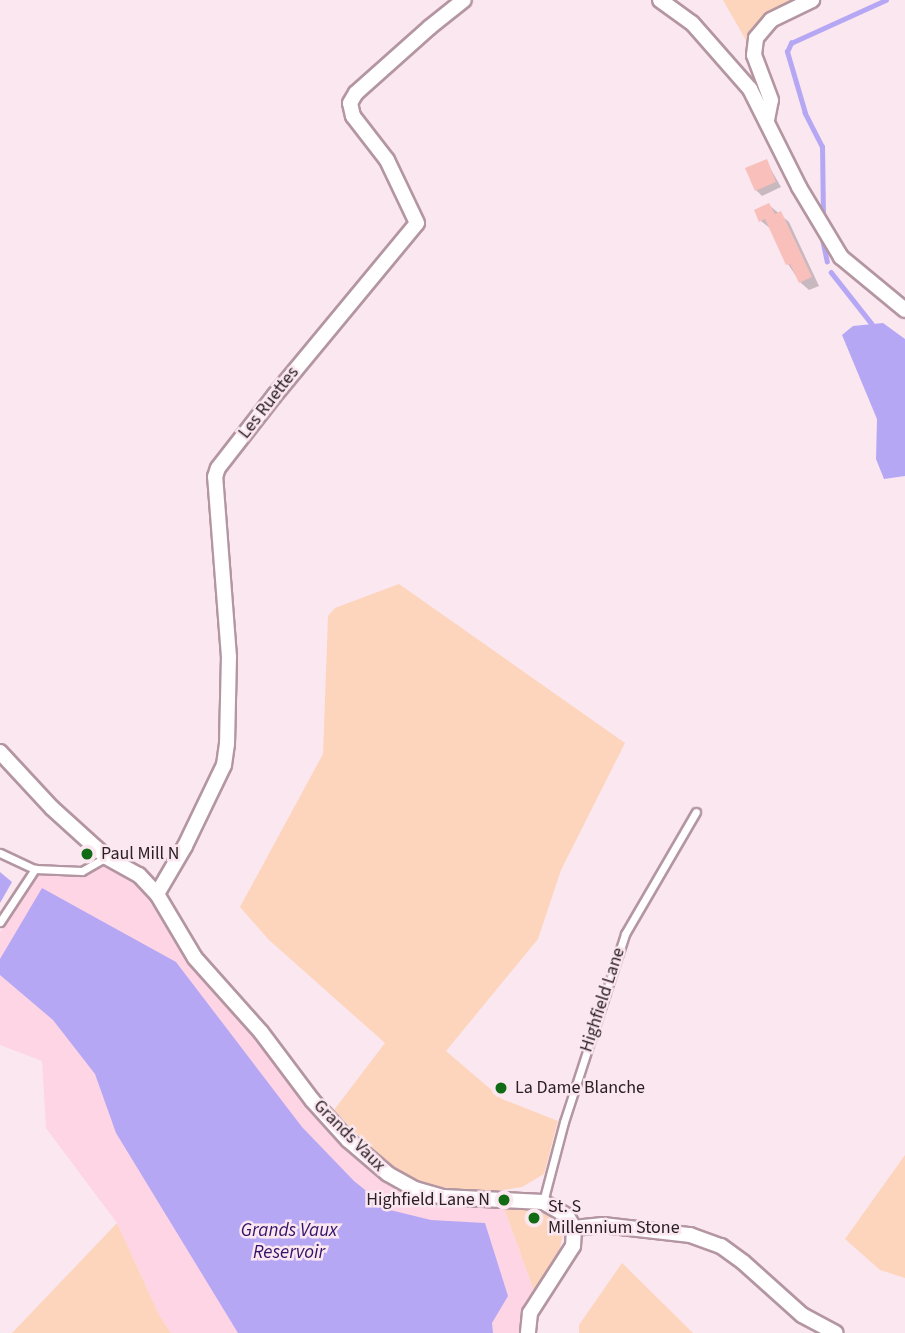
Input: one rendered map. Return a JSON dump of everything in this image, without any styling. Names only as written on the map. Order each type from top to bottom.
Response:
[{"type":"street","name":"Les Ruettes","points":[[157,894],[185,846],[224,765],[229,657],[215,477],[218,468],[416,223],[387,160],[353,116],[350,103],[356,93],[464,0]]},
{"type":"street","points":[[660,0],[692,23],[718,49],[750,89],[819,223],[841,257],[905,310]]},
{"type":"street","points":[[767,120],[771,100],[754,55],[756,38],[771,20],[812,0]]},
{"type":"street","name":"Grands Vaux","points":[[0,752],[52,808],[106,857],[139,875],[157,894],[195,958],[261,1032],[312,1100],[348,1140],[388,1174],[415,1189],[443,1197],[543,1202]]},
{"type":"street","points":[[528,1333],[530,1313],[573,1246],[574,1228],[567,1216],[543,1202]]},
{"type":"street","points":[[574,1228],[603,1225],[690,1235],[720,1246],[743,1262],[802,1315],[836,1333]]},
{"type":"lane","name":"Highfield Lane","points":[[543,1202],[564,1122],[625,934],[696,812]]},
{"type":"lane","points":[[0,853],[35,869],[82,871],[106,857]]},
{"type":"lane","points":[[0,922],[35,869]]},
{"type":"shaded area","points":[[723,0],[798,0],[761,18],[747,42]]},
{"type":"shaded area","points":[[399,584],[625,743],[561,870],[538,939],[446,1051],[502,1099],[558,1121],[544,1174],[522,1187],[485,1193],[428,1185],[403,1175],[372,1149],[334,1110],[385,1043],[269,940],[240,907],[323,754],[328,616],[335,608]]},
{"type":"shaded area","name":"Grands Vaux Reservoir","points":[[100,866],[114,867],[140,882],[174,937],[198,969],[374,1170],[448,1203],[504,1208],[534,1291],[525,1312],[524,1333],[171,1333],[159,1315],[117,1223],[46,1128],[42,1061],[0,1045],[0,932],[37,873],[78,877]]},
{"type":"shaded area","points":[[905,1155],[905,1278],[880,1270],[845,1239]]},
{"type":"shaded area","points":[[504,1208],[545,1212],[563,1234],[560,1248],[534,1291]]},
{"type":"shaded area","points":[[117,1223],[159,1315],[171,1333],[12,1333]]},
{"type":"shaded area","points":[[622,1263],[693,1333],[579,1333],[579,1325]]},
{"type":"water","points":[[883,323],[905,339],[905,476],[884,479],[876,459],[877,419],[842,335],[853,326]]},
{"type":"water","points":[[0,872],[12,882],[0,903]]},
{"type":"water","name":"Grands Vaux Reservoir","points":[[42,888],[176,962],[302,1127],[354,1181],[390,1210],[431,1220],[485,1223],[508,1296],[492,1323],[493,1333],[238,1333],[116,1133],[95,1074],[53,1020],[0,975],[0,959]]},
{"type":"building","points":[[767,159],[776,182],[755,191],[745,168]]},
{"type":"building","points":[[769,203],[775,214],[781,211],[812,277],[799,283],[790,264],[786,265],[765,219],[759,222],[754,210]]},
{"type":"waterway","points":[[823,217],[822,147],[805,113],[787,52],[791,43],[886,0]]},
{"type":"waterway","points":[[821,232],[827,261]]},
{"type":"waterway","points":[[831,272],[872,324]]},
{"type":"place","name":"Paul Mill N","points":[[87,854]]},
{"type":"place","name":"La Dame Blanche","points":[[501,1088]]},
{"type":"place","name":"Highfield Lane N","points":[[504,1200]]},
{"type":"place","name":"St. S Millennium Stone","points":[[534,1218]]}]
